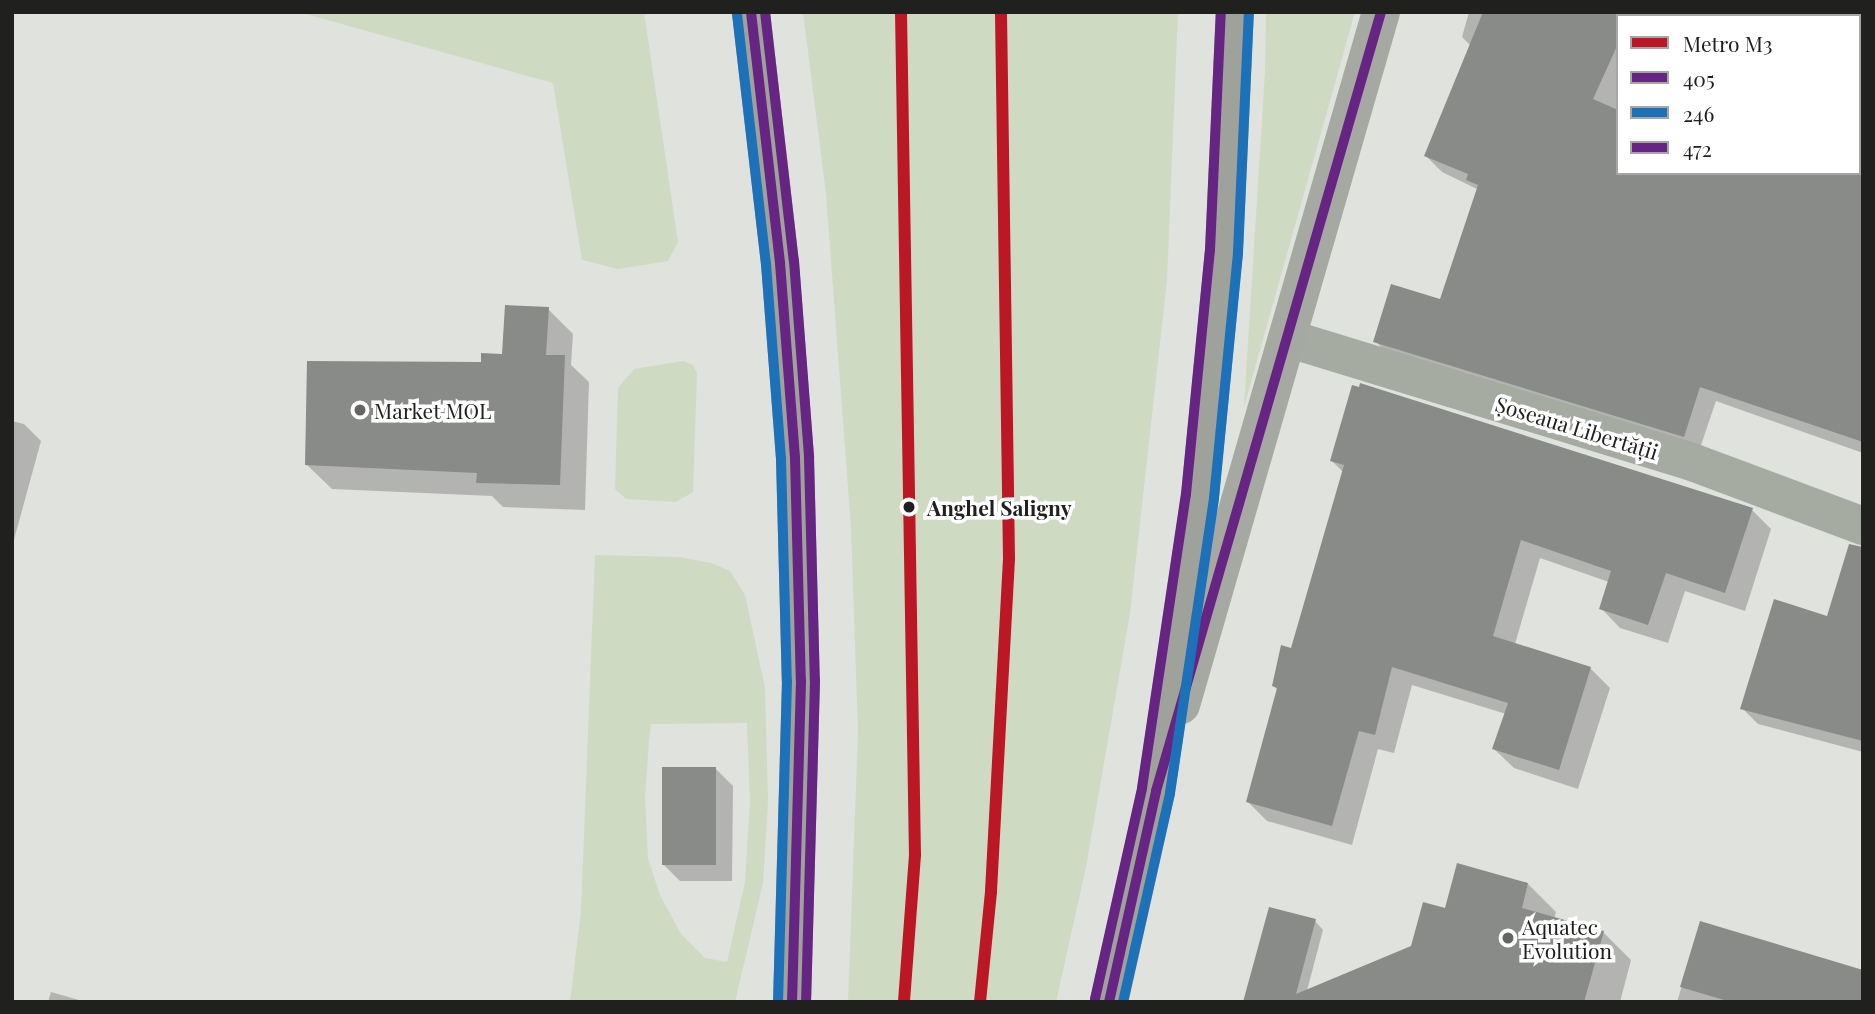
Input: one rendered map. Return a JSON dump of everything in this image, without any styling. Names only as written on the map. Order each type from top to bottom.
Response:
[{"type":"main road","points":[[751,12],[780,263],[795,458],[801,681],[792,1002]]},
{"type":"main road","points":[[1156,791],[1202,482],[1224,251],[1235,12]]},
{"type":"main road","points":[[1109,1002],[1156,791],[1381,12]]},
{"type":"street","name":"Șoseaua Libertății","points":[[1287,338],[1692,462],[1863,526]]},
{"type":"green space","points":[[299,12],[644,12],[678,242],[668,261],[618,269],[582,260],[553,83]]},
{"type":"green space","points":[[803,12],[1178,12],[1167,280],[1130,613],[1086,867],[1056,1002],[848,1002],[858,732],[851,528],[826,194]]},
{"type":"green space","points":[[1266,12],[1355,12],[1244,407],[1265,72]]},
{"type":"green space","points":[[683,361],[693,365],[697,373],[693,492],[676,502],[626,499],[615,489],[618,388],[634,369]]},
{"type":"green space","points":[[595,555],[679,557],[711,563],[730,571],[745,595],[765,688],[768,801],[763,883],[735,1002],[570,1002],[581,911]],"holes":[[[747,723],[750,802],[745,882],[727,962],[705,958],[681,934],[660,895],[648,859],[645,797],[651,724]]]},
{"type":"building","points":[[1483,12],[1632,12],[1616,14],[1616,48],[1593,99],[1616,109],[1616,175],[1863,173],[1863,442],[1700,387],[1684,437],[1373,342],[1391,284],[1440,299],[1478,185],[1466,180],[1468,174],[1424,156]]},
{"type":"building","points":[[505,305],[549,307],[546,355],[565,355],[560,485],[476,483],[477,473],[305,465],[307,361],[481,362],[481,353],[502,354]]},
{"type":"building","points":[[1360,383],[1753,508],[1725,593],[1666,573],[1648,625],[1599,609],[1611,571],[1521,540],[1493,636],[1591,667],[1559,770],[1492,749],[1508,703],[1392,667],[1375,735],[1359,731],[1332,826],[1246,802],[1277,688],[1272,686],[1281,645],[1291,648],[1344,465],[1330,461],[1352,385],[1359,387]]},
{"type":"building","points":[[1849,544],[1863,547],[1863,741],[1740,709],[1774,599],[1827,616]]},
{"type":"building","points":[[662,767],[716,767],[716,865],[662,865]]},
{"type":"building","name":"Aquatec Evolution","points":[[1457,863],[1528,883],[1522,908],[1604,931],[1584,1002],[1243,1002],[1269,907],[1316,919],[1296,994],[1411,946],[1423,902],[1445,908]]},
{"type":"building","points":[[1700,921],[1863,970],[1863,1002],[1731,1002],[1680,987]]},
{"type":"metro line","name":"M3","points":[[901,12],[915,855],[904,1002]]},
{"type":"metro line","name":"M3","points":[[980,1002],[991,891],[1009,559],[1001,12]]},
{"type":"transit line","name":"405","points":[[751,12],[780,263],[795,458],[801,681],[792,1002]]},
{"type":"transit line","name":"472","points":[[765,12],[794,261],[809,458],[815,681],[806,1002]]},
{"type":"transit line","name":"472","points":[[1095,999],[1142,788],[1186,494],[1210,250],[1221,12]]},
{"type":"transit line","name":"405","points":[[1109,1002],[1156,791],[1381,12]]},
{"type":"transit line","name":"246","points":[[1123,1002],[1170,793],[1214,498],[1238,252],[1249,13]]},
{"type":"transit line","name":"246","points":[[737,14],[766,264],[781,459],[787,681],[778,1002]]},
{"type":"place","name":"Market MOL","points":[[360,410]]},
{"type":"place","name":"Anghel Saligny","points":[[909,507]]},
{"type":"place","name":"Aquatec Evolution","points":[[1508,938]]}]
